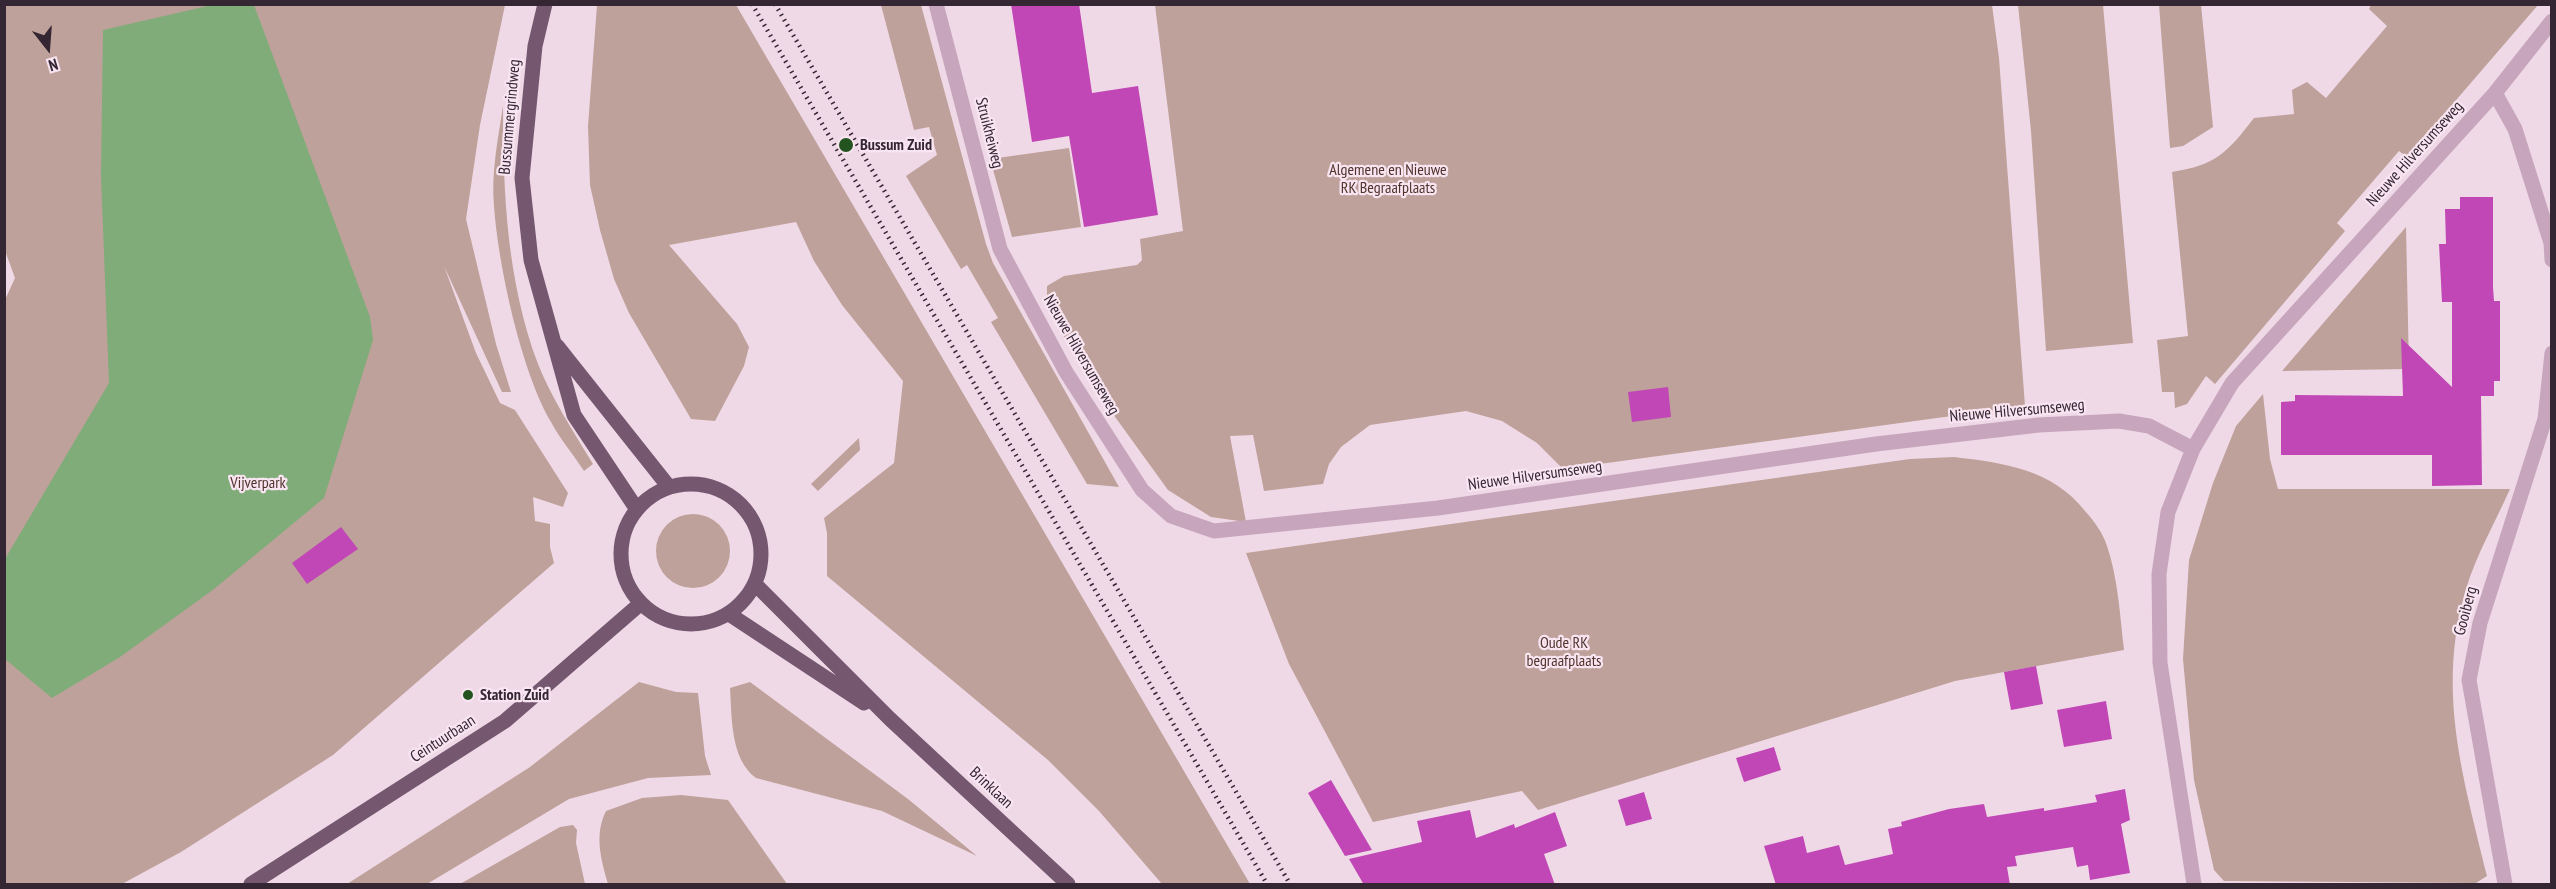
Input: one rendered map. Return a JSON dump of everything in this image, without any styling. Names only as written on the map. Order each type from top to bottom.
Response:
[{"type":"main road","name":"Bussummergrindweg","points":[[545,4],[535,46],[522,178],[531,260],[551,339],[574,415],[636,508]]},
{"type":"main road","name":"Bussummergrindweg","points":[[551,339],[669,487]]},
{"type":"main road","points":[[699,484],[727,493],[753,519],[760,540],[761,563],[755,584],[744,601],[729,614],[707,623],[683,625],[660,618],[640,604],[626,583],[620,557],[623,532],[636,508],[651,495],[669,487],[699,484]]},
{"type":"main road","name":"Brinklaan","points":[[755,584],[890,719],[1068,885]]},
{"type":"main road","name":"Ceintuurbaan","points":[[251,885],[505,721],[640,604]]},
{"type":"main road","name":"Brinklaan","points":[[729,614],[890,719]]},
{"type":"street","name":"Struikheiweg","points":[[936,4],[1000,249],[1011,269]]},
{"type":"street","name":"Nieuwe Hilversumseweg","points":[[2194,885],[2160,663],[2159,574],[2168,512],[2193,449],[2232,383],[2494,93],[2552,21]]},
{"type":"street","points":[[2494,93],[2515,129],[2551,243],[2552,260]]},
{"type":"street","name":"Nieuwe Hilversumseweg","points":[[1011,269],[1066,372],[1142,490],[1171,516],[1214,531],[1438,508],[1876,444],[2039,425],[2119,421],[2139,424],[2160,430],[2193,449]]},
{"type":"street","name":"Gooiberg","points":[[2505,885],[2469,680],[2480,623],[2545,419],[2552,352]]},
{"type":"green space","name":"Vijverpark","points":[[5,5],[505,5],[480,125],[466,219],[496,344],[511,392],[502,392],[444,266],[476,353],[500,403],[515,410],[568,493],[563,507],[533,497],[535,521],[550,524],[550,547],[554,563],[333,755],[181,852],[122,884],[5,884],[4,302],[15,278],[4,248]]},
{"type":"green space","points":[[597,5],[736,5],[1250,884],[1162,884],[1099,811],[1048,760],[827,576],[827,533],[824,518],[894,463],[903,381],[842,305],[814,261],[796,222],[669,245],[737,324],[749,347],[744,366],[715,421],[691,419],[629,313],[614,279],[600,230],[590,185],[588,126]]},
{"type":"green space","points":[[881,5],[921,5],[993,263],[1119,487],[1087,484],[991,322],[998,318],[967,265],[961,269],[906,176],[937,155],[929,127],[914,130]]},
{"type":"green space","name":"Algemene en Nieuwe RK Begraafplaats","points":[[1155,5],[1992,5],[1999,58],[2025,406],[1563,469],[1537,443],[1502,421],[1466,411],[1370,425],[1341,447],[1329,464],[1323,484],[1264,491],[1253,435],[1230,436],[1246,522],[1211,517],[1168,490],[1105,403],[1047,309],[1047,286],[1064,276],[1137,265],[1142,260],[1140,239],[1183,231]]},
{"type":"green space","points":[[2018,5],[2103,5],[2133,343],[2046,351],[2031,131]]},
{"type":"green space","points":[[2159,5],[2201,5],[2213,127],[2183,146],[2170,148]]},
{"type":"green space","points":[[2371,5],[2538,5],[2407,157],[2399,151],[2337,223],[2345,231],[2215,384],[2206,376],[2187,404],[2175,408],[2174,392],[2162,392],[2157,340],[2188,336],[2172,172],[2200,166],[2219,156],[2228,149],[2254,118],[2294,114],[2292,90],[2307,82],[2326,98],[2387,26],[2369,9]]},
{"type":"green space","points":[[503,106],[506,204],[519,301],[538,364],[563,415],[593,464],[584,471],[555,428],[540,400],[521,347],[506,286],[496,230],[493,194]]},
{"type":"green space","points":[[1069,148],[1081,227],[1012,237],[990,159]]},
{"type":"green space","points":[[2406,227],[2409,369],[2282,371]]},
{"type":"green space","points":[[2263,394],[2270,459],[2278,489],[2510,489],[2470,576],[2457,626],[2453,663],[2456,733],[2469,804],[2487,876],[2476,883],[2224,881],[2214,870],[2194,780],[2183,659],[2189,560],[2213,483],[2236,426]]},
{"type":"green space","points":[[859,438],[860,450],[818,491],[811,484]]},
{"type":"green space","name":"Oude RK begraafplaats","points":[[1954,457],[2026,470],[2058,486],[2085,511],[2101,532],[2111,558],[2124,650],[1955,681],[1538,810],[1522,791],[1373,822],[1289,664],[1246,553],[1910,459]]},
{"type":"green space","points":[[693,514],[707,517],[719,525],[727,537],[730,551],[727,565],[719,577],[707,585],[693,588],[679,585],[667,577],[659,565],[656,551],[659,537],[667,525],[679,517]]},
{"type":"green space","points":[[639,682],[676,692],[698,693],[705,756],[711,775],[648,778],[569,799],[427,884],[347,884],[530,767]]},
{"type":"green space","points":[[750,682],[908,799],[977,856],[882,811],[756,778],[741,760],[734,737],[731,712],[730,688]]},
{"type":"green space","points":[[681,795],[728,800],[787,884],[608,884],[601,856],[600,838],[602,820],[606,811],[642,798]]},
{"type":"green space","points":[[573,825],[577,830],[576,843],[585,884],[460,884],[560,827]]},
{"type":"shaded area","points":[[212,5],[254,5],[370,317],[373,340],[324,498],[214,589],[120,657],[52,698],[5,659],[5,559],[109,383],[101,175],[103,30]]},
{"type":"building","points":[[1011,4],[1079,4],[1092,93],[1138,86],[1158,215],[1084,227],[1069,136],[1032,142]]},
{"type":"building","points":[[2460,197],[2493,197],[2493,287],[2494,301],[2500,301],[2500,381],[2494,381],[2494,396],[2481,396],[2482,485],[2432,486],[2432,455],[2281,455],[2281,402],[2295,401],[2295,395],[2403,396],[2401,338],[2452,387],[2452,302],[2442,302],[2439,244],[2446,244],[2445,209],[2460,209]]},
{"type":"building","points":[[1668,387],[1671,417],[1632,422],[1628,392]]},
{"type":"building","points":[[341,527],[358,549],[307,584],[292,563]]},
{"type":"building","points":[[2036,666],[2043,704],[2011,710],[2004,672]]},
{"type":"building","points":[[2106,701],[2112,739],[2064,747],[2057,710]]},
{"type":"building","points":[[1774,747],[1781,770],[1744,782],[1736,758]]},
{"type":"building","points":[[1331,780],[1372,850],[1345,856],[1308,793]]},
{"type":"building","points":[[2125,789],[2130,820],[2121,824],[2130,873],[2090,880],[2088,865],[2077,867],[2073,847],[2015,856],[2017,866],[2007,867],[2010,885],[1776,885],[1764,846],[1803,836],[1807,853],[1839,845],[1845,865],[1893,854],[1888,829],[1902,826],[1901,822],[1949,809],[1984,804],[1987,817],[2044,808],[2044,811],[2097,802],[2095,795]]},
{"type":"building","points":[[1644,792],[1652,819],[1626,826],[1618,800]]},
{"type":"building","points":[[1470,810],[1476,838],[1514,824],[1515,828],[1555,812],[1567,846],[1544,854],[1555,885],[1364,885],[1349,859],[1422,842],[1417,821]]},
{"type":"railway","points":[[752,4],[1267,884]]},
{"type":"railway","points":[[775,4],[1290,884]]},
{"type":"place","name":"Bussum Zuid","points":[[846,145]]},
{"type":"place","name":"Station Zuid","points":[[468,695]]}]
